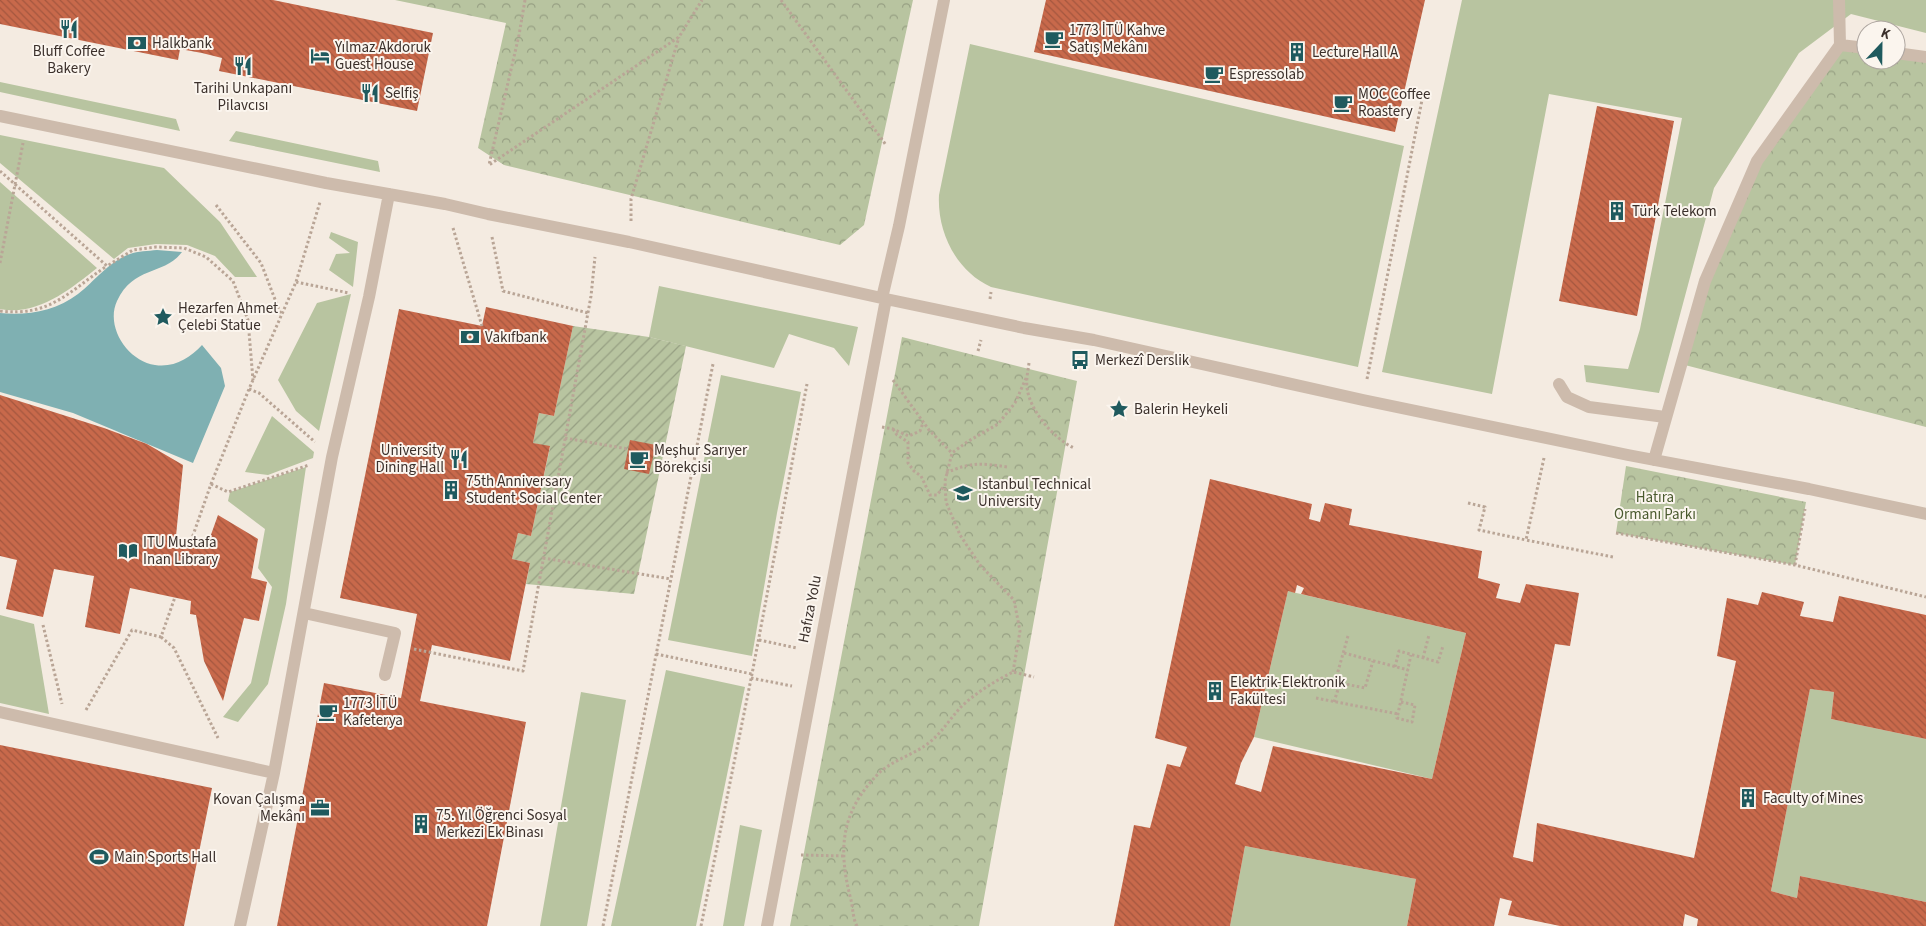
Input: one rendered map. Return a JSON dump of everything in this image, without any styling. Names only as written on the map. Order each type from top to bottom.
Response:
[{"type":"street","name":"Hafıza Yolu","points":[[766,926],[876,353],[884,299],[944,0]]},
{"type":"street","points":[[1654,460],[1705,281],[1757,161],[1840,45],[1840,0]]},
{"type":"street","points":[[1840,45],[1856,47]]},
{"type":"street","points":[[1906,54],[1926,57]]},
{"type":"street","points":[[0,116],[326,183],[446,204],[629,242],[884,299],[1094,340],[1363,400],[1926,514]]},
{"type":"street","points":[[240,926],[274,773],[332,457],[369,297],[389,194]]},
{"type":"street","points":[[1559,384],[1567,397],[1589,407],[1665,417]]},
{"type":"street","points":[[304,613],[395,632],[385,675]]},
{"type":"street","points":[[0,712],[274,773]]},
{"type":"path","points":[[525,0],[519,35],[488,165],[679,36]]},
{"type":"path","points":[[629,242],[632,230],[631,199],[679,36],[702,0]]},
{"type":"path","points":[[781,0],[886,145]]},
{"type":"path","points":[[1363,400],[1422,100]]},
{"type":"path","points":[[0,263],[27,122]]},
{"type":"path","points":[[0,171],[107,266]]},
{"type":"path","points":[[191,541],[211,484],[249,389],[296,282],[326,183]]},
{"type":"path","points":[[446,204],[482,326]]},
{"type":"path","points":[[216,205],[261,262],[281,315]]},
{"type":"path","points":[[488,214],[503,292],[588,313]]},
{"type":"path","points":[[392,645],[523,671],[588,313],[598,237]]},
{"type":"path","points":[[0,311],[37,310],[53,303],[68,296],[107,266],[133,250],[156,247],[184,248],[206,257],[233,281],[248,320],[253,380]]},
{"type":"path","points":[[296,282],[369,297]]},
{"type":"path","points":[[876,353],[923,423],[936,440],[952,453]]},
{"type":"path","points":[[1029,363],[1027,387],[1035,411],[1063,443],[1074,448]]},
{"type":"path","points":[[603,926],[713,364]]},
{"type":"path","points":[[1013,672],[1020,631],[1014,600],[980,565],[960,535],[946,502],[945,484],[952,453],[998,424],[1015,403],[1028,376]]},
{"type":"path","points":[[701,926],[752,676],[807,384]]},
{"type":"path","points":[[249,389],[259,393],[332,457]]},
{"type":"path","points":[[862,424],[893,429],[909,436],[920,431],[923,423]]},
{"type":"path","points":[[893,429],[897,435],[908,442],[908,463],[921,476],[930,495],[937,495],[945,484]]},
{"type":"path","points":[[565,438],[628,449]]},
{"type":"path","points":[[211,484],[228,492],[332,457]]},
{"type":"path","points":[[946,473],[959,466],[976,463],[1007,467]]},
{"type":"path","points":[[1526,540],[1540,478]]},
{"type":"path","points":[[1795,565],[1809,489]]},
{"type":"path","points":[[1468,502],[1485,506],[1479,530],[1613,557]]},
{"type":"path","points":[[1616,533],[1795,565],[1926,597]]},
{"type":"path","points":[[543,558],[671,580]]},
{"type":"path","points":[[161,637],[175,597]]},
{"type":"path","points":[[43,625],[71,728]]},
{"type":"path","points":[[71,728],[132,630],[161,637],[174,648],[231,764]]},
{"type":"path","points":[[1423,658],[1429,635]]},
{"type":"path","points":[[1348,636],[1335,682],[1365,688],[1373,661]]},
{"type":"path","points":[[759,640],[819,653]]},
{"type":"path","points":[[1395,667],[1399,651],[1438,662],[1443,646]]},
{"type":"path","points":[[656,654],[811,690]]},
{"type":"path","points":[[1344,654],[1408,670]]},
{"type":"path","points":[[1400,702],[1416,705],[1412,722],[1397,718],[1400,702],[1411,655]]},
{"type":"path","points":[[857,926],[846,882],[844,856],[845,827],[864,792],[879,773],[930,742],[971,699],[1013,672],[1034,677]]},
{"type":"path","points":[[1334,702],[1340,683]]},
{"type":"path","points":[[1316,698],[1398,714]]},
{"type":"path","points":[[780,855],[844,856]]},
{"type":"green space","points":[[395,0],[913,0],[864,225],[840,245],[504,165],[478,148],[506,23]]},
{"type":"green space","points":[[1462,0],[1926,0],[1926,33],[1906,28],[1906,20],[1875,20],[1851,14],[1799,53],[1714,188],[1659,393],[1586,382],[1584,365],[1628,369],[1640,329],[1682,118],[1549,94],[1492,394],[1382,372]]},
{"type":"green space","points":[[970,44],[1404,146],[1358,367],[991,287],[968,271],[951,249],[945,236],[941,223],[939,195]]},
{"type":"green space","points":[[1840,45],[1856,47],[1856,70],[1906,70],[1906,54],[1926,57],[1926,427],[1681,364],[1705,281],[1757,161]]},
{"type":"green space","points":[[0,82],[176,119],[180,131],[0,92]]},
{"type":"green space","points":[[236,131],[378,161],[380,172],[229,141]]},
{"type":"green space","points":[[0,135],[164,168],[220,222],[257,277],[235,277],[215,256],[187,245],[156,244],[128,248],[114,259],[0,163]]},
{"type":"green space","points":[[0,182],[97,268],[64,292],[40,305],[27,309],[0,309]]},
{"type":"green space","points":[[331,232],[358,242],[353,287],[329,270],[336,254],[350,253],[329,238]]},
{"type":"green space","points":[[659,286],[858,327],[849,366],[834,348],[789,334],[774,368],[649,337]]},
{"type":"green space","points":[[351,294],[319,431],[296,411],[278,380],[317,303]]},
{"type":"green space","points":[[573,326],[649,337],[686,346],[634,594],[526,584],[530,563],[512,559],[518,533],[531,536],[550,447],[533,443],[539,413],[554,416]]},
{"type":"green space","points":[[902,337],[1077,381],[979,926],[790,926]]},
{"type":"green space","points":[[721,375],[801,392],[777,513],[752,656],[668,640]]},
{"type":"green space","points":[[272,416],[314,452],[313,458],[268,475],[245,472]]},
{"type":"green space","name":"Hatıra Ormanı Parkı","points":[[1626,466],[1806,502],[1795,565],[1616,533]]},
{"type":"green space","points":[[306,467],[286,604],[268,684],[238,722],[223,717],[251,683],[272,587],[258,568],[265,529],[228,501],[230,492]]},
{"type":"green space","points":[[1288,591],[1466,633],[1432,779],[1254,737]]},
{"type":"green space","points":[[0,615],[34,624],[49,714],[0,703]]},
{"type":"green space","points":[[666,670],[745,687],[696,926],[611,926]]},
{"type":"green space","points":[[1810,689],[1834,692],[1831,719],[1926,739],[1926,902],[1800,876],[1797,898],[1771,891]]},
{"type":"green space","points":[[581,692],[626,700],[587,926],[540,926]]},
{"type":"green space","points":[[740,825],[762,830],[744,926],[723,926]]},
{"type":"green space","points":[[1245,846],[1416,879],[1407,926],[1230,926]]},
{"type":"water","points":[[157,250],[182,252],[167,265],[140,276],[124,290],[117,301],[114,321],[121,341],[136,357],[145,362],[162,366],[169,365],[187,358],[202,345],[221,368],[225,386],[193,463],[73,413],[0,392],[0,313],[30,313],[60,305],[78,294],[122,257],[136,252]]},
{"type":"building","name":"Yılmaz Akdoruk Guest House","points":[[0,0],[273,0],[433,33],[417,111],[219,71],[222,58],[202,53],[180,49],[178,60],[0,24]]},
{"type":"building","name":"Lecture Hall A","points":[[1046,0],[1425,0],[1395,132],[1034,52]]},
{"type":"building","name":"Türk Telekom","points":[[1597,106],[1674,121],[1637,316],[1559,301]]},
{"type":"building","points":[[486,307],[573,326],[554,416],[539,413],[533,443],[550,446],[531,536],[518,533],[512,559],[530,563],[510,661],[432,645],[420,701],[526,722],[487,926],[277,926],[324,683],[401,698],[417,614],[340,598],[399,309],[482,326]]},
{"type":"building","name":"ITU Mustafa Inan Library","points":[[0,395],[104,428],[147,444],[183,465],[176,536],[207,546],[218,515],[258,539],[251,578],[267,582],[259,621],[244,618],[223,701],[204,661],[196,615],[190,614],[191,601],[130,588],[120,634],[85,627],[94,576],[54,569],[43,617],[6,609],[17,560],[0,556]]},
{"type":"building","name":"Meşhur Sarıyer Börekçisi","points":[[630,440],[656,445],[649,474],[624,469]]},
{"type":"building","name":"Elektrik-Elektronik Fakültesi","points":[[1210,479],[1312,504],[1309,519],[1320,522],[1325,503],[1352,509],[1349,525],[1482,551],[1478,578],[1500,584],[1496,598],[1520,603],[1526,584],[1579,593],[1570,646],[1555,644],[1513,857],[1533,862],[1537,823],[1694,858],[1736,661],[1717,656],[1727,598],[1758,605],[1762,592],[1804,602],[1800,616],[1833,622],[1839,596],[1926,615],[1926,739],[1831,719],[1834,692],[1810,689],[1771,891],[1797,898],[1800,876],[1926,902],[1926,926],[1697,926],[1698,919],[1685,914],[1683,926],[1560,926],[1508,915],[1512,901],[1500,898],[1494,926],[1407,926],[1416,879],[1245,846],[1230,926],[1114,926],[1134,825],[1150,828],[1167,764],[1180,767],[1187,747],[1155,738]],"holes":[[[1297,585],[1304,588],[1301,594],[1466,633],[1432,779],[1273,746],[1261,792],[1235,784],[1241,763],[1254,737],[1288,591],[1295,593]]]},
{"type":"building","name":"Main Sports Hall","points":[[0,745],[212,788],[184,926],[0,926]]},
{"type":"place","name":"Bluff Coffee Bakery","points":[[69,29]]},
{"type":"place","name":"1773 İTÜ Kahve Satış Mekânı","points":[[1054,39]]},
{"type":"place","name":"Halkbank","points":[[137,43]]},
{"type":"place","name":"Lecture Hall A","points":[[1297,52]]},
{"type":"place","name":"Yılmaz Akdoruk Guest House","points":[[320,56]]},
{"type":"place","name":"Tarihi Unkapanı Pilavcısı","points":[[243,66]]},
{"type":"place","name":"Espressolab","points":[[1214,74]]},
{"type":"place","name":"Selfiş","points":[[370,93]]},
{"type":"place","name":"MOC Coffee Roastery","points":[[1343,103]]},
{"type":"place","name":"Türk Telekom","points":[[1617,211]]},
{"type":"place","name":"Hezarfen Ahmet Çelebi Statue","points":[[163,317]]},
{"type":"place","name":"Vakıfbank","points":[[470,337]]},
{"type":"place","name":"Merkezî Derslik","points":[[1080,360]]},
{"type":"place","name":"Balerin Heykeli","points":[[1119,409]]},
{"type":"place","name":"University Dining Hall","points":[[459,459]]},
{"type":"place","name":"Meşhur Sarıyer Börekçisi","points":[[639,459]]},
{"type":"place","name":"75th Anniversary Student Social Center","points":[[451,490]]},
{"type":"place","name":"Istanbul Technical University","points":[[963,493]]},
{"type":"place","name":"ITU Mustafa Inan Library","points":[[128,551]]},
{"type":"place","name":"Elektrik-Elektronik Fakültesi","points":[[1215,691]]},
{"type":"place","name":"1773 İTÜ Kafeterya","points":[[328,712]]},
{"type":"place","name":"Faculty of Mines","points":[[1748,798]]},
{"type":"place","name":"Kovan Çalışma Mekânı","points":[[320,808]]},
{"type":"place","name":"75. Yıl Öğrenci Sosyal Merkezi Ek Binası","points":[[421,824]]},
{"type":"place","name":"Main Sports Hall","points":[[99,857]]}]
